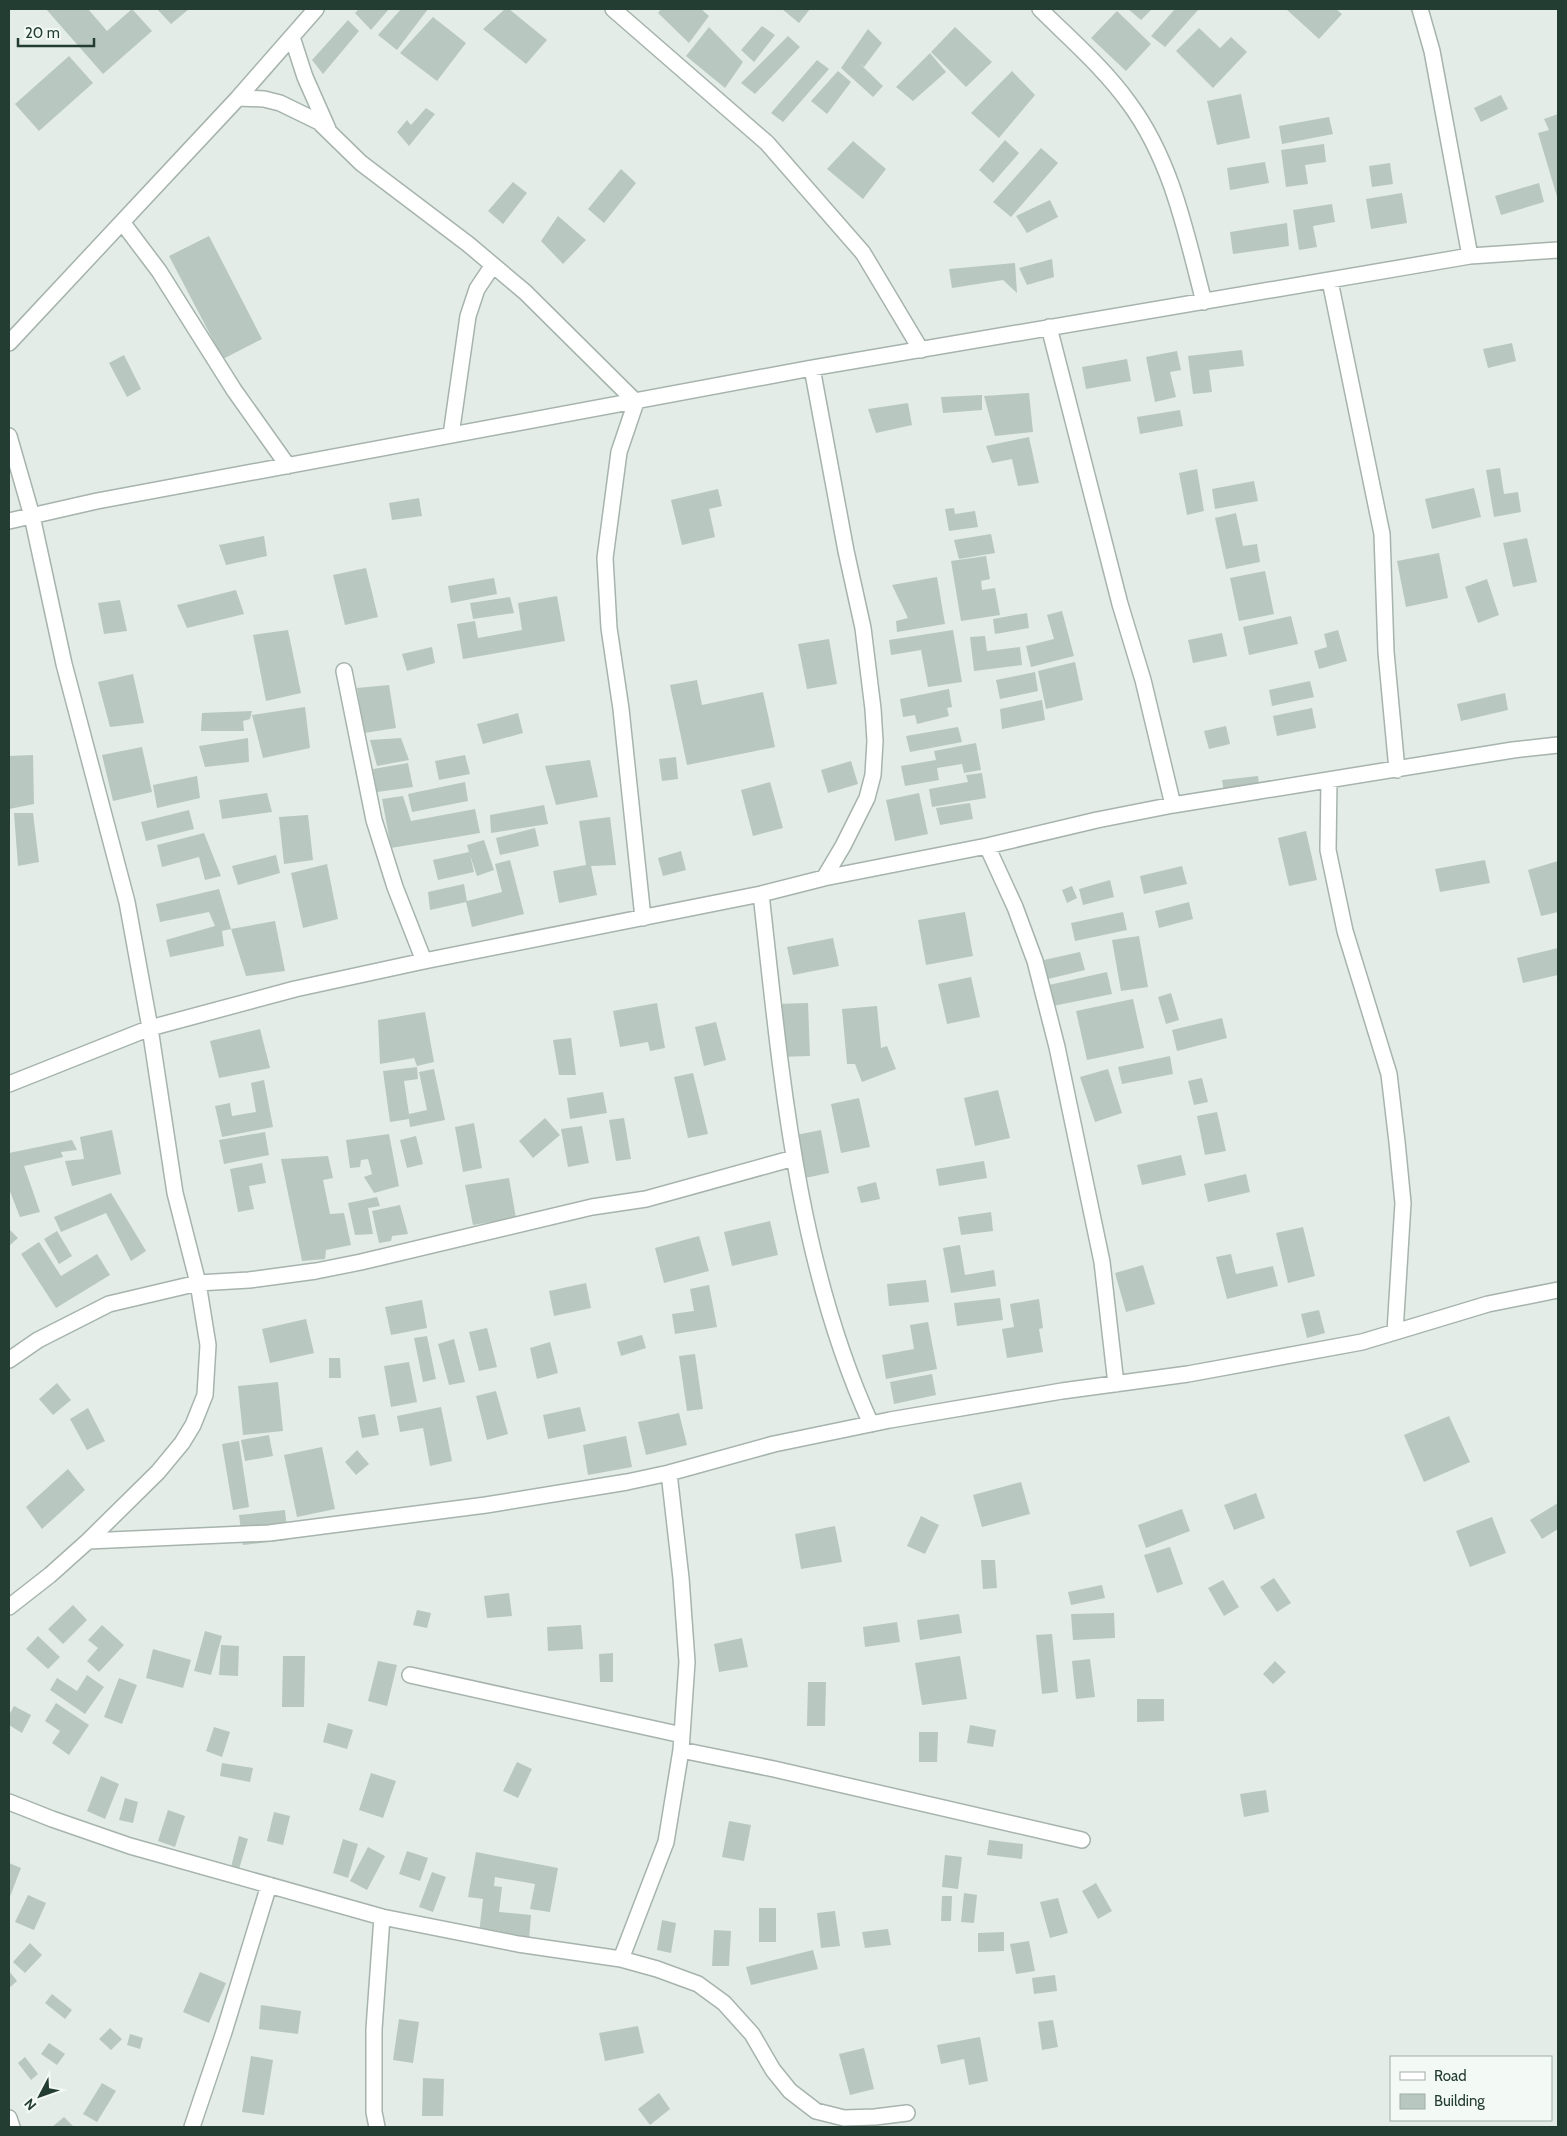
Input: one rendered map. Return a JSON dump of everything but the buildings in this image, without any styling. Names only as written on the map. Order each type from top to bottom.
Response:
[{"type":"street","points":[[9,343],[238,98],[316,9]]},
{"type":"street","points":[[613,9],[767,143],[863,253],[920,350]]},
{"type":"street","points":[[1040,9],[1110,78],[1140,119],[1176,192],[1204,302]]},
{"type":"street","points":[[1420,9],[1432,51],[1470,256]]},
{"type":"street","points":[[292,37],[305,78],[328,129]]},
{"type":"street","points":[[238,98],[264,99],[280,103],[319,122],[362,163],[525,292],[636,402]]},
{"type":"street","points":[[122,222],[160,270],[234,390],[288,466]]},
{"type":"street","points":[[9,521],[97,501],[812,368],[1470,256],[1558,250]]},
{"type":"street","points":[[451,435],[468,316],[477,289],[493,265]]},
{"type":"street","points":[[1330,280],[1382,534],[1386,652],[1397,770]]},
{"type":"street","points":[[1049,327],[1120,604],[1144,680],[1173,805]]},
{"type":"street","points":[[812,368],[846,551],[863,628],[875,741],[873,774],[867,798],[843,846],[824,878]]},
{"type":"street","points":[[636,402],[619,452],[605,558],[609,628],[621,709],[643,918]]},
{"type":"street","points":[[9,436],[32,516],[64,664],[127,902],[150,1028],[175,1193],[198,1283],[208,1345],[205,1395],[193,1425],[182,1443],[158,1472],[88,1541],[9,1607]]},
{"type":"street","points":[[344,671],[374,820],[395,887],[424,961]]},
{"type":"street","points":[[9,1084],[150,1028],[295,990],[424,961],[761,894],[824,878],[987,846],[1097,820],[1173,805],[1513,750],[1558,745]]},
{"type":"street","points":[[1329,780],[1328,850],[1344,931],[1388,1074],[1396,1132],[1403,1204],[1395,1332]]},
{"type":"street","points":[[987,846],[1015,907],[1035,961],[1057,1047],[1102,1262],[1116,1384]]},
{"type":"street","points":[[761,894],[794,1158],[813,1253],[833,1327],[854,1386],[871,1424]]},
{"type":"street","points":[[9,1360],[38,1340],[109,1304],[198,1283],[250,1280],[361,1262],[592,1207],[646,1200],[794,1158]]},
{"type":"street","points":[[88,1541],[269,1533],[486,1505],[627,1482],[669,1473],[774,1444],[871,1424],[1062,1391],[1188,1374],[1362,1342],[1488,1304],[1558,1290]]},
{"type":"street","points":[[621,1959],[666,1842],[681,1743],[687,1662],[681,1578],[669,1473]]},
{"type":"street","points":[[410,1676],[681,1743],[774,1769],[1082,1840]]},
{"type":"street","points":[[9,1802],[130,1846],[382,1917],[518,1944],[621,1959],[657,1969],[698,1984],[724,2003],[752,2034],[773,2070],[790,2091],[816,2111],[844,2118],[875,2118],[907,2112]]},
{"type":"street","points":[[192,2127],[224,2032],[269,1884]]},
{"type":"street","points":[[377,2127],[374,2112],[374,2029],[382,1917]]},
{"type":"street","points":[[9,2118],[12,2127]]}]
